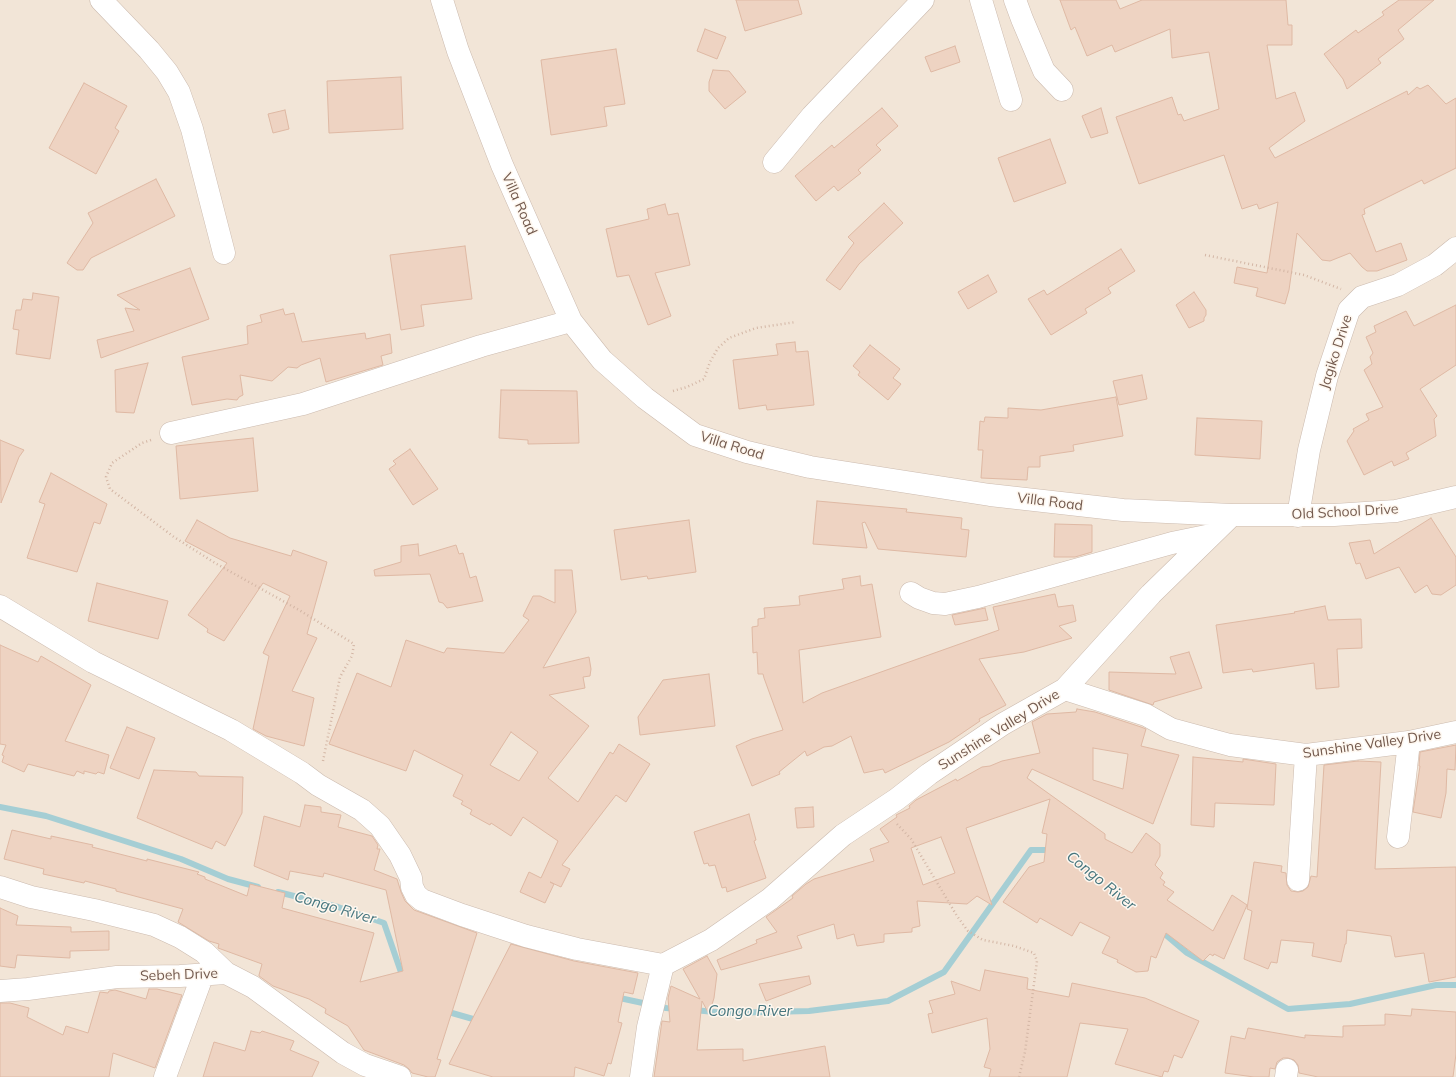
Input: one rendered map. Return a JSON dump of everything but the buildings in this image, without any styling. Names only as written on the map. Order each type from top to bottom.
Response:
[{"type":"street","points":[[101,0],[149,50],[167,72],[179,92],[192,129],[224,253]]},
{"type":"street","name":"Villa Road","points":[[442,0],[458,51],[502,166],[571,321],[602,360],[645,398],[695,435],[747,452],[810,467],[990,495],[1123,510],[1232,515]]},
{"type":"street","points":[[774,162],[812,116],[923,0]]},
{"type":"street","points":[[981,0],[1011,100]]},
{"type":"street","points":[[1015,0],[1044,71],[1062,90]]},
{"type":"street","name":"Jagiko Drive","points":[[1298,516],[1309,450],[1327,376],[1349,310],[1362,297],[1398,285],[1435,265],[1456,248]]},
{"type":"street","points":[[171,433],[303,404],[482,346],[571,321]]},
{"type":"street","name":"Old School Drive","points":[[1232,515],[1298,516],[1396,511],[1456,497]]},
{"type":"street","points":[[1065,689],[1151,594],[1232,515]]},
{"type":"street","points":[[911,593],[919,598],[933,603],[945,604],[978,597],[1172,543],[1211,535]]},
{"type":"street","points":[[0,606],[93,662],[231,730],[302,773],[318,785],[362,810],[380,826],[400,855],[411,878],[412,887],[416,895],[422,900],[526,936],[577,949],[663,965],[648,1027],[641,1077]]},
{"type":"street","name":"Sunshine Valley Drive","points":[[663,965],[711,940],[770,899],[843,835],[897,799],[929,774],[1003,724],[1065,689],[1146,715],[1171,729],[1230,745],[1306,755],[1409,742],[1456,732]]},
{"type":"street","points":[[1398,837],[1409,742]]},
{"type":"street","points":[[1298,880],[1306,755]]},
{"type":"street","points":[[0,887],[32,897],[154,925],[180,937],[204,952],[226,973]]},
{"type":"street","name":"Sebeh Drive","points":[[0,991],[28,989],[117,977],[226,973],[253,987],[343,1053],[365,1065],[400,1077]]},
{"type":"street","points":[[165,1077],[204,974]]},
{"type":"path","points":[[1205,254],[1304,275],[1362,297]]},
{"type":"path","points":[[645,398],[687,387],[704,379],[710,362],[718,348],[728,338],[756,328],[796,322]]},
{"type":"path","points":[[171,433],[142,444],[112,463],[106,477],[110,489],[174,537],[354,644],[352,656],[340,677],[318,785]]},
{"type":"path","points":[[897,799],[892,819],[912,840],[968,931],[983,940],[1014,946],[1034,953],[1037,961],[1025,1052],[1019,1077]]},
{"type":"shaded area","points":[[0,0],[1456,0],[1456,1077],[0,1077]]},
{"type":"waterway","name":"Congo River","points":[[0,807],[46,816],[181,859],[228,879],[258,887]]},
{"type":"waterway","name":"Congo River","points":[[694,1010],[725,1013],[809,1011],[888,1001],[944,972],[1031,850],[1052,850]]},
{"type":"waterway","name":"Congo River","points":[[278,892],[338,907],[384,923],[403,978]]},
{"type":"waterway","name":"Congo River","points":[[1160,930],[1187,953],[1288,1009],[1350,1004],[1436,985],[1456,985]]},
{"type":"waterway","name":"Congo River","points":[[615,997],[677,1009]]},
{"type":"waterway","name":"Congo River","points":[[445,1011],[480,1021]]}]
